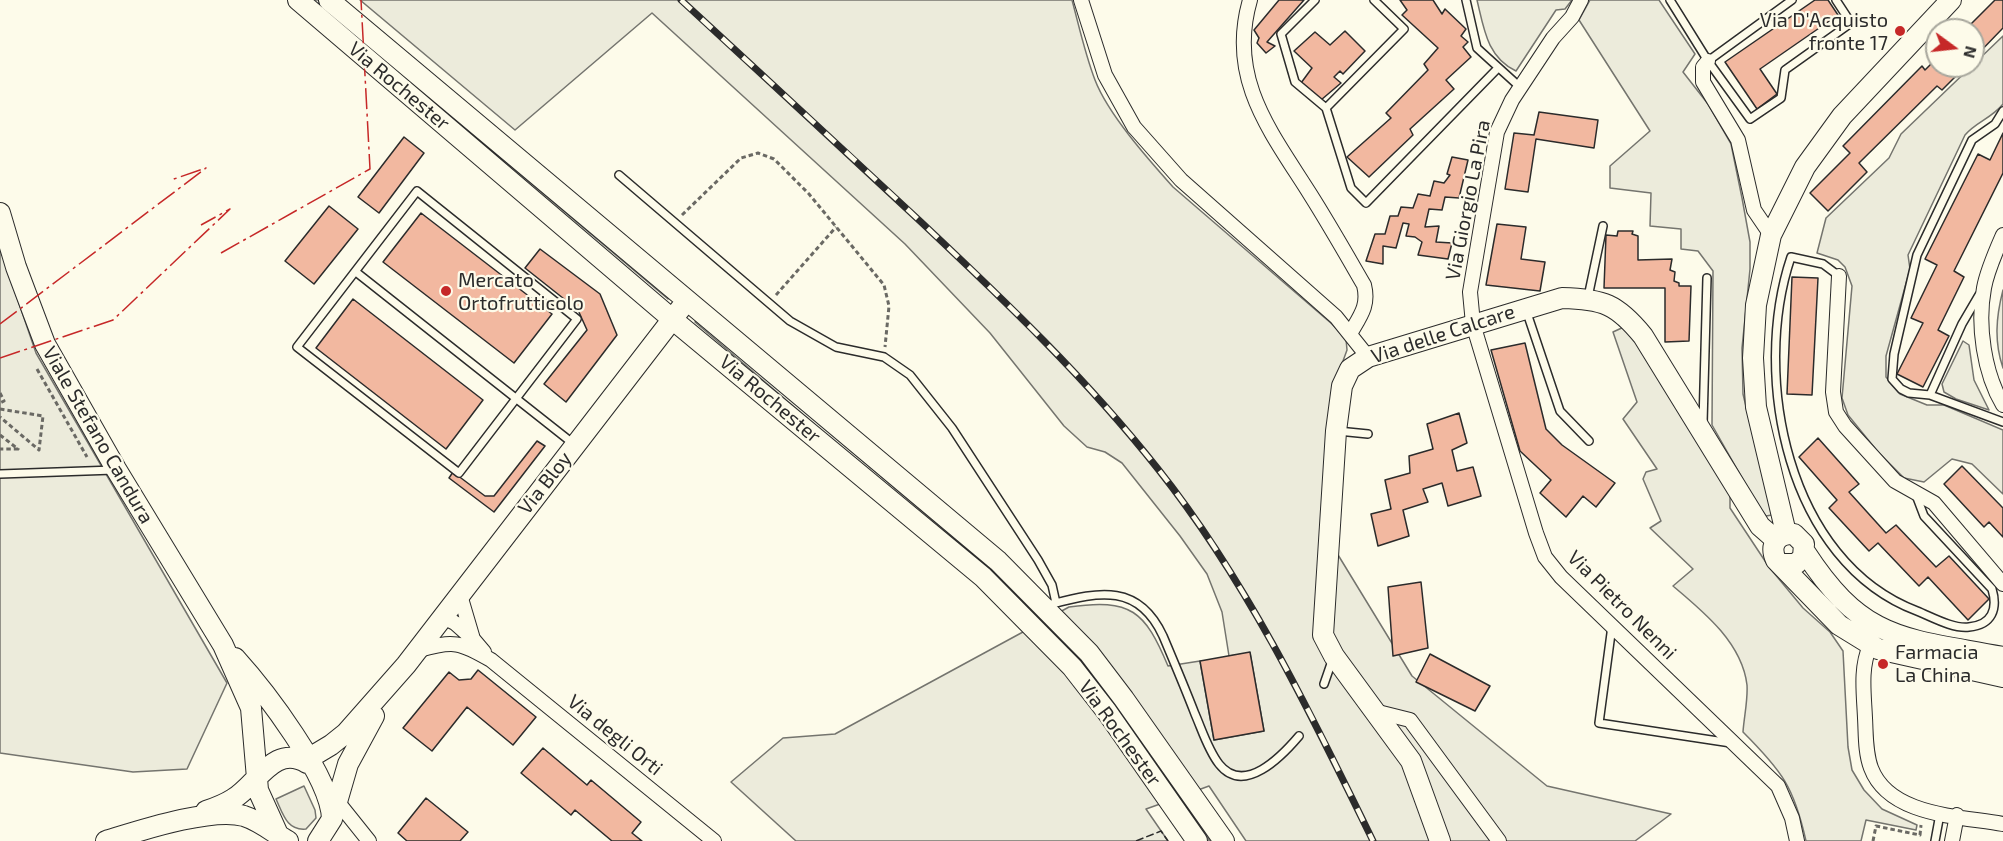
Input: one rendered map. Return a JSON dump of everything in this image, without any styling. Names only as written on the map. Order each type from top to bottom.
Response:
[{"type":"main road","name":"Via Rochester","points":[[298,0],[672,319],[951,549],[1041,633],[1107,712],[1190,839]]},
{"type":"main road","name":"Via Rochester","points":[[328,0],[686,302],[966,532],[1051,605],[1124,699],[1224,841]]},
{"type":"main road","points":[[1951,0],[1842,116],[1805,167],[1771,235],[1756,304],[1753,358],[1756,407],[1781,537],[1773,554],[1782,564],[1839,625],[1870,646],[1902,657],[2003,677]]},
{"type":"main road","name":"Viale Stefano Candura","points":[[0,213],[16,267],[45,344],[117,470],[223,645]]},
{"type":"main road","name":"Via delle Calcare","points":[[1440,841],[1411,762],[1334,656],[1323,634],[1336,431],[1344,377],[1357,363],[1368,357],[1562,298],[1588,298],[1611,304],[1627,316],[1643,336],[1760,526],[1781,537]]},
{"type":"main road","name":"Via Bloy","points":[[406,665],[686,302]]},
{"type":"main road","points":[[1781,537],[1801,538],[1805,552],[1827,586],[1851,610],[1885,632],[2003,657]]},
{"type":"main road","points":[[1782,564],[1796,564],[1805,552]]},
{"type":"main road","points":[[223,645],[252,676],[309,765],[334,809]]},
{"type":"main road","points":[[223,645],[251,708],[260,784],[277,836]]},
{"type":"main road","points":[[309,765],[316,754],[346,733],[406,665]]},
{"type":"main road","points":[[317,840],[334,809],[348,764],[361,736],[406,665]]},
{"type":"main road","points":[[106,841],[187,819],[233,799],[260,784],[278,759],[309,765]]},
{"type":"main road","points":[[187,819],[233,814],[245,817],[277,836]]},
{"type":"street","points":[[1081,0],[1105,75],[1134,127],[1181,180],[1351,332],[1368,357]]},
{"type":"street","points":[[1250,0],[1246,20],[1246,62],[1259,112],[1364,285],[1366,308],[1351,332]]},
{"type":"street","name":"Via Giorgio La Pira","points":[[1473,324],[1470,292],[1493,150],[1503,116],[1553,39],[1572,18],[1581,0]]},
{"type":"street","points":[[1708,61],[1703,67],[1703,82],[1738,141],[1754,210],[1771,235]]},
{"type":"street","points":[[2003,235],[1984,287],[1982,338],[1993,388],[2003,405]]},
{"type":"street","points":[[1839,276],[1833,392],[1836,412],[1845,426],[1895,480],[1934,503],[2003,585]]},
{"type":"street","name":"Via Pietro Nenni","points":[[1473,324],[1545,557],[1562,577],[1778,786],[1792,818],[1797,841]]},
{"type":"street","points":[[419,650],[438,644],[470,642],[460,595]]},
{"type":"street","name":"Via degli Orti","points":[[443,617],[455,623],[470,642],[491,660],[714,841]]},
{"type":"street","points":[[1870,646],[1863,679],[1867,748],[1870,767],[1878,783],[1890,796],[1924,810],[2003,824]]},
{"type":"street","points":[[1374,711],[1410,720],[1499,841]]},
{"type":"street","points":[[334,809],[369,841]]},
{"type":"street","points":[[1952,841],[1957,815]]},
{"type":"lane","points":[[1315,0],[1281,34],[1295,82],[1326,108],[1351,188],[1365,203],[1498,68]]},
{"type":"lane","points":[[1326,108],[1404,29],[1374,0]]},
{"type":"lane","points":[[1466,0],[1477,48],[1521,88]]},
{"type":"lane","points":[[1670,0],[1708,61],[1750,119],[1782,98],[1785,70],[1851,23],[1836,0]]},
{"type":"lane","points":[[1708,61],[1792,0]]},
{"type":"lane","points":[[2003,111],[1995,124],[1972,140],[1917,255],[1893,354],[1892,379],[1901,389],[1909,393],[1930,395],[2003,422]]},
{"type":"lane","points":[[620,175],[790,321],[836,347],[884,357],[910,375],[952,428],[1038,560],[1052,585],[1051,605],[1096,594],[1114,594],[1145,608],[1156,620],[1208,745],[1220,765],[1229,773],[1242,776],[1253,774],[1269,766],[1299,736]]},
{"type":"lane","points":[[417,191],[577,319],[516,398],[459,473],[297,347],[417,191]]},
{"type":"lane","points":[[1588,298],[1603,226]]},
{"type":"lane","points":[[1839,276],[1823,264],[1791,257],[1781,287],[1776,341],[1779,400],[1790,460],[1815,522],[1841,560],[1898,603],[1962,628],[1978,626],[1990,617],[1997,603],[1992,589],[1924,516],[1915,493]]},
{"type":"lane","points":[[356,272],[575,445]]},
{"type":"lane","points":[[1703,432],[1707,278]]},
{"type":"lane","points":[[1930,395],[1962,324],[1984,287]]},
{"type":"lane","points":[[1525,308],[1560,411],[1589,441]]},
{"type":"lane","points":[[1336,431],[1368,434]]},
{"type":"lane","points":[[0,474],[117,470]]},
{"type":"lane","points":[[1612,625],[1599,723],[1737,744]]},
{"type":"lane","points":[[1324,684],[1334,656]]},
{"type":"lane","points":[[1935,841],[1940,812]]},
{"type":"path","points":[[674,222],[741,158],[759,153],[774,159],[885,285],[889,306],[884,357]]},
{"type":"path","points":[[769,303],[836,227]]},
{"type":"path","points":[[35,364],[89,460],[77,460]]},
{"type":"path","points":[[0,393],[4,401],[0,403]]},
{"type":"path","points":[[0,410],[43,416],[39,450],[0,417]]},
{"type":"path","points":[[0,435],[18,449],[0,449]]},
{"type":"path","points":[[1873,841],[1876,826],[1920,835],[1924,810]]},
{"type":"shaded area","points":[[313,0],[318,0],[670,297],[668,299]]},
{"type":"shaded area","points":[[360,0],[1072,0],[1095,80],[1109,107],[1141,150],[1173,187],[1332,324],[1346,339],[1347,350],[1335,383],[1321,527],[1412,676],[1547,786],[1671,814],[1635,841],[1246,841],[1209,786],[1179,797],[1210,841],[1207,841],[1177,798],[1146,809],[1168,841],[796,841],[731,782],[783,738],[835,734],[1069,607],[1107,605],[1122,607],[1133,612],[1152,632],[1168,666],[1200,661],[1214,740],[1264,731],[1250,653],[1229,656],[1222,612],[1207,574],[1122,463],[1105,452],[1087,447],[1064,426],[990,333],[905,244],[652,13],[515,130]]},
{"type":"shaded area","points":[[1477,0],[1572,0],[1565,9],[1556,10],[1516,71],[1499,58],[1488,41]]},
{"type":"shaded area","points":[[1590,0],[1659,0],[1695,54],[1683,72],[1708,104],[1731,144],[1750,242],[1750,269],[1742,348],[1743,394],[1772,515],[1766,516],[1758,506],[1712,425],[1713,271],[1698,251],[1681,249],[1681,229],[1650,226],[1651,193],[1610,188],[1610,166],[1650,131],[1579,20]]},
{"type":"shaded area","points":[[2003,36],[2003,104],[1965,135],[1908,255],[1910,269],[1886,356],[1886,377],[1900,394],[1927,405],[1944,405],[2003,430],[2003,494],[1972,464],[1952,459],[1924,482],[1904,478],[1878,452],[1848,415],[1842,398],[1852,286],[1845,267],[1838,260],[1817,253],[1826,218],[1889,158],[1901,134],[1959,78],[1985,78],[1985,53]]},
{"type":"shaded area","points":[[0,248],[36,353],[227,683],[187,769],[133,772],[0,753]]},
{"type":"shaded area","points":[[2003,290],[2003,368],[1998,349],[1997,329]]},
{"type":"shaded area","points":[[697,320],[991,570],[1019,595],[1017,598],[695,322]]},
{"type":"shaded area","points":[[1626,326],[1730,494],[1730,508],[1769,567],[1803,608],[1830,632],[1843,651],[1848,747],[1852,770],[1864,790],[1882,809],[1917,825],[1916,830],[1866,820],[1861,841],[1806,841],[1797,807],[1785,781],[1768,758],[1743,732],[1747,685],[1738,655],[1709,618],[1673,586],[1693,569],[1650,528],[1661,521],[1643,479],[1646,472],[1657,469],[1623,419],[1637,402],[1613,332]]},
{"type":"shaded area","points":[[1963,341],[1969,345],[1974,380],[1989,410],[1956,399],[1944,392],[1942,384]]},
{"type":"shaded area","points":[[304,786],[315,810],[316,818],[306,829],[300,829],[286,820],[276,799]]},
{"type":"building","points":[[1279,0],[1304,0],[1267,42],[1275,46],[1266,53],[1257,43],[1259,38],[1254,30]]},
{"type":"building","points":[[1400,0],[1433,0],[1442,14],[1445,9],[1466,29],[1461,36],[1468,42],[1463,47],[1471,57],[1446,80],[1454,89],[1410,129],[1413,135],[1369,177],[1347,157],[1391,118],[1386,113],[1428,70],[1424,64],[1438,48],[1402,15],[1407,10]]},
{"type":"building","points":[[1815,0],[1828,0],[1838,15],[1760,69],[1777,94],[1757,109],[1725,62]]},
{"type":"building","points":[[1995,0],[2003,0],[2003,28],[1985,47],[1985,18],[1977,18]]},
{"type":"building","points":[[1345,31],[1365,51],[1343,74],[1340,71],[1334,77],[1341,83],[1321,100],[1301,83],[1312,68],[1294,51],[1315,32],[1330,45]]},
{"type":"building","points":[[1922,66],[1925,70],[1925,78],[1954,78],[1942,90],[1937,86],[1859,163],[1867,172],[1828,211],[1810,193],[1850,153],[1843,146]]},
{"type":"building","points":[[1539,112],[1598,120],[1594,148],[1536,139],[1528,192],[1505,189],[1514,133],[1534,135]]},
{"type":"building","points":[[2003,133],[2003,173],[1954,271],[1964,277],[1938,330],[1949,336],[1923,387],[1897,374],[1923,323],[1911,318],[1937,265],[1925,259],[1978,154],[1990,160]]},
{"type":"building","points":[[404,137],[424,153],[379,213],[358,197]]},
{"type":"building","points":[[1452,157],[1468,160],[1459,198],[1445,197],[1442,210],[1429,209],[1425,227],[1439,226],[1436,242],[1452,243],[1448,259],[1418,255],[1422,242],[1415,237],[1406,236],[1409,224],[1403,223],[1396,248],[1383,246],[1383,264],[1366,261],[1375,234],[1385,234],[1390,216],[1398,216],[1401,207],[1413,208],[1418,194],[1430,196],[1434,181],[1444,183],[1450,175],[1447,174]]},
{"type":"building","points":[[329,206],[358,229],[314,284],[285,261]]},
{"type":"building","points":[[421,213],[552,314],[514,363],[383,262]]},
{"type":"building","points":[[1497,224],[1526,227],[1521,259],[1545,262],[1540,291],[1486,285]]},
{"type":"building","points":[[1618,231],[1633,231],[1632,234],[1638,236],[1638,260],[1672,259],[1670,270],[1675,272],[1674,281],[1679,283],[1679,286],[1691,286],[1689,341],[1665,342],[1665,288],[1604,288],[1606,235],[1617,236]]},
{"type":"building","points":[[540,249],[600,294],[617,335],[566,402],[544,384],[587,330],[578,310],[525,268]]},
{"type":"building","points":[[1792,277],[1818,278],[1812,395],[1787,394]]},
{"type":"building","points":[[353,299],[483,400],[446,449],[316,348]]},
{"type":"building","points":[[1525,343],[1546,429],[1562,445],[1615,483],[1596,507],[1583,496],[1566,517],[1540,493],[1551,480],[1520,451],[1491,350]]},
{"type":"building","points":[[1459,413],[1467,443],[1452,450],[1457,471],[1473,467],[1481,496],[1448,506],[1442,483],[1423,489],[1428,502],[1403,510],[1409,536],[1378,546],[1371,514],[1391,509],[1385,480],[1410,473],[1409,456],[1433,449],[1427,424]]},
{"type":"building","points":[[1818,438],[1859,484],[1849,492],[1886,533],[1896,525],[1936,567],[1949,556],[1989,599],[1968,620],[1928,577],[1919,586],[1878,543],[1869,551],[1829,508],[1837,500],[1799,457]]},
{"type":"building","points":[[537,441],[545,446],[494,512],[449,478],[453,472],[485,496],[494,496]]},
{"type":"building","points":[[1962,466],[2003,508],[2003,537],[1989,522],[1984,527],[1944,484]]},
{"type":"building","points":[[1421,582],[1428,648],[1393,656],[1388,587]]},
{"type":"building","points":[[1250,652],[1264,731],[1214,740],[1200,661]]},
{"type":"building","points":[[1430,654],[1490,686],[1475,711],[1416,682]]},
{"type":"building","points":[[478,670],[536,717],[513,745],[467,707],[432,751],[403,728],[449,672],[459,680],[471,679]]},
{"type":"building","points":[[543,748],[587,785],[591,780],[641,822],[632,833],[642,841],[612,841],[575,810],[571,815],[521,773]]},
{"type":"building","points":[[426,798],[468,832],[460,841],[407,841],[398,833]]},
{"type":"railway","points":[[681,0],[983,281],[1074,372],[1131,436],[1190,512],[1249,602],[1301,696],[1373,841]]},
{"type":"fence","points":[[1136,841],[1161,831],[1168,841]]},
{"type":"power","points":[[221,253],[370,169],[361,0]]},
{"type":"power","points":[[0,324],[206,168],[171,180]]},
{"type":"power","points":[[0,358],[113,320],[230,209],[201,225]]},
{"type":"place","name":"Via D'Acquisto fronte 17","points":[[1900,31]]},
{"type":"place","name":"Mercato Ortofrutticolo","points":[[446,291]]},
{"type":"place","name":"Farmacia La China","points":[[1883,664]]}]
